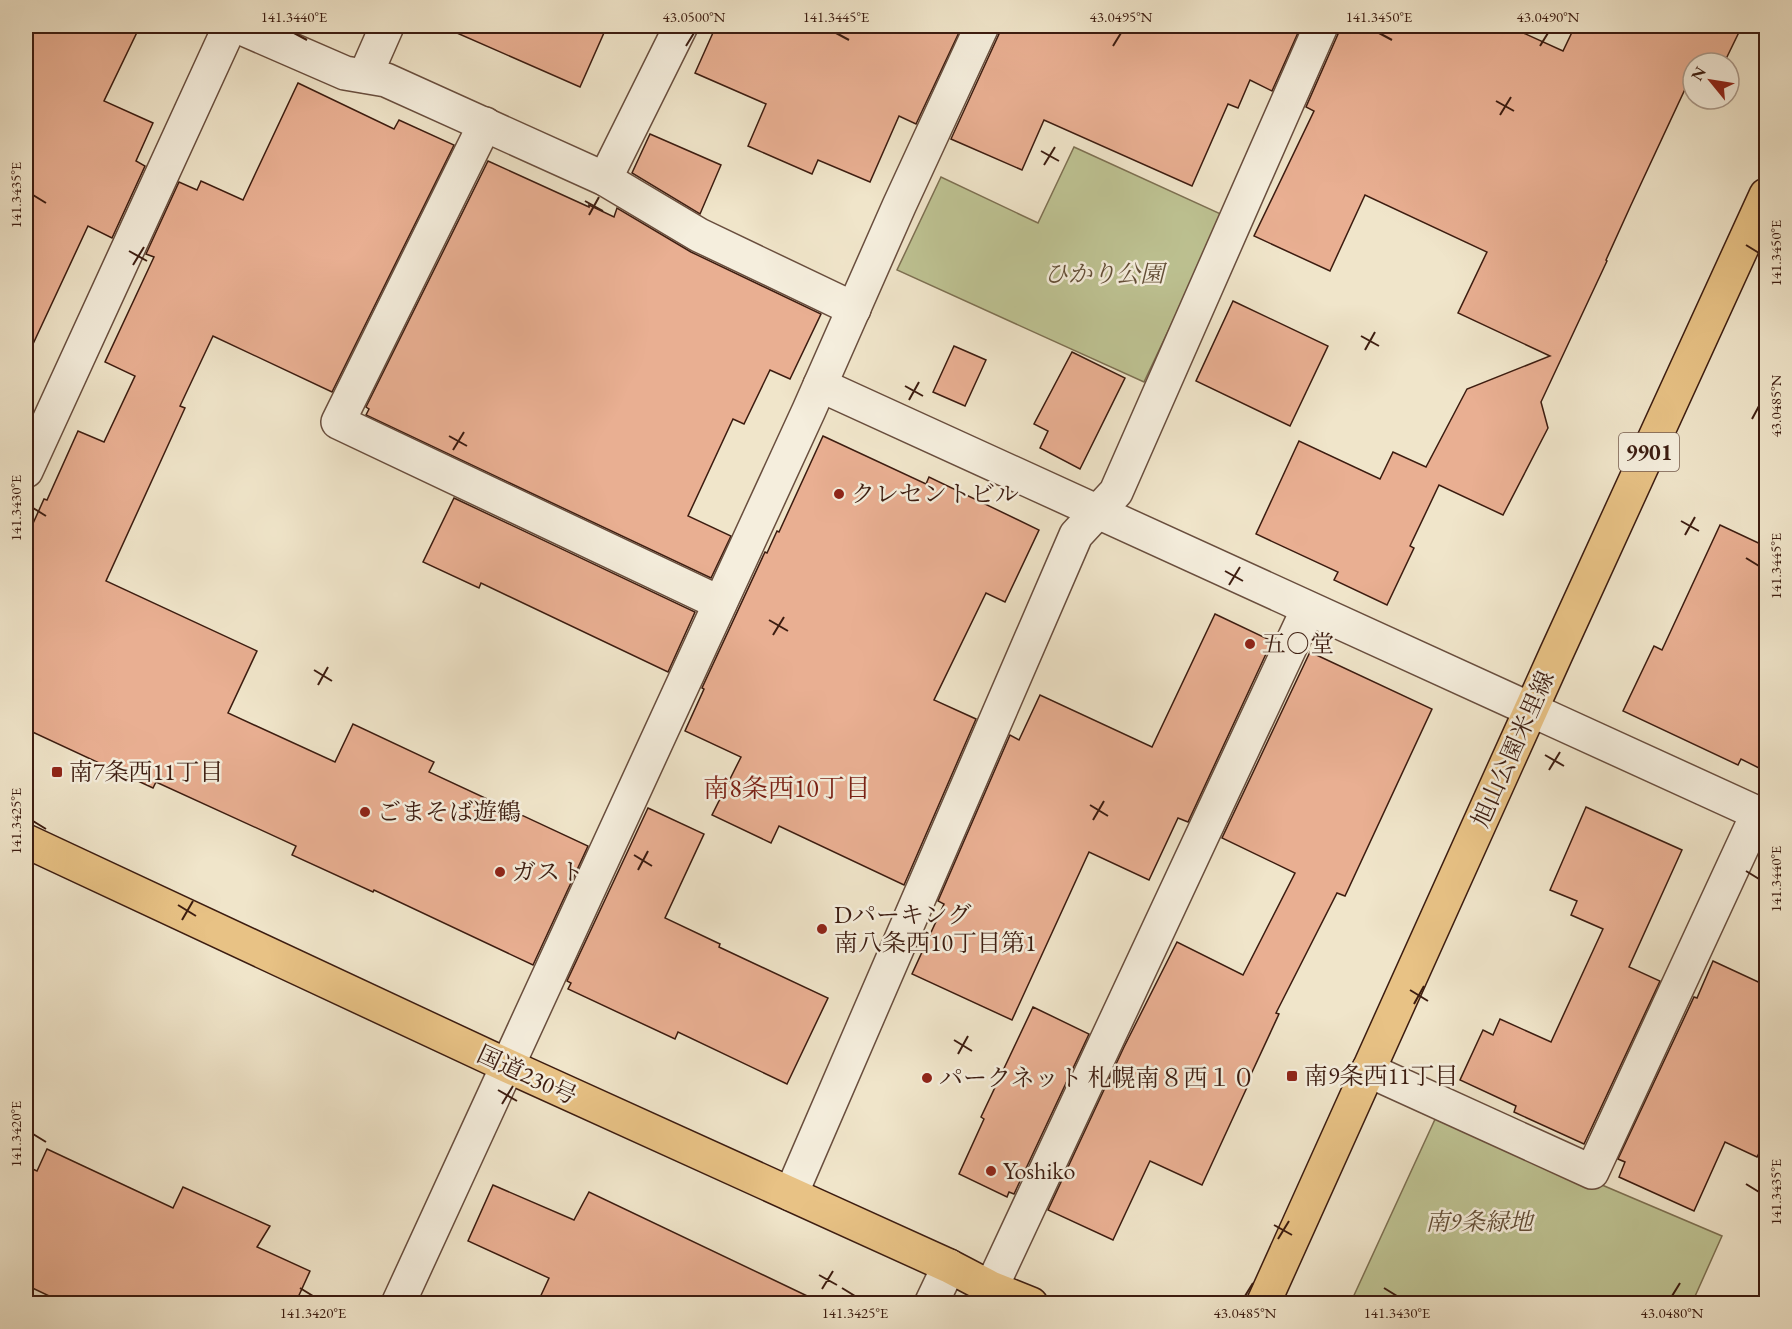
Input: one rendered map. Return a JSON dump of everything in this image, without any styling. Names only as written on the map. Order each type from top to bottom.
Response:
[{"type":"main road","name":"旭山公園米里線","points":[[1263,1304],[1767,195]]},
{"type":"main road","name":"国道230号","points":[[26,841],[508,1066],[949,1266],[991,1288],[1031,1304]]},
{"type":"street","points":[[26,471],[230,26]]},
{"type":"street","points":[[237,26],[345,73],[386,80],[485,124],[604,179],[699,236],[854,309]]},
{"type":"street","points":[[365,76],[387,26]]},
{"type":"street","points":[[604,179],[681,26]]},
{"type":"street","points":[[398,1304],[820,385],[982,26]]},
{"type":"street","points":[[791,1194],[1076,535],[1116,492],[1321,26]]},
{"type":"street","points":[[485,124],[338,422],[720,603]]},
{"type":"street","points":[[820,385],[1762,815],[1592,1172],[1368,1070]]},
{"type":"street","points":[[991,1288],[1308,609]]},
{"type":"street","points":[[931,1304],[949,1266]]},
{"type":"green space","name":"ひかり公園","points":[[1074,147],[1223,215],[1144,382],[897,270],[941,177],[1038,223]]},
{"type":"green space","name":"南9条緑地","points":[[1437,1115],[1722,1236],[1692,1303],[1350,1304]]},
{"type":"building","points":[[26,26],[140,26],[104,101],[153,123],[136,161],[145,166],[112,238],[88,226],[26,359]]},
{"type":"building","points":[[441,26],[607,26],[580,87]]},
{"type":"building","points":[[716,26],[962,26],[916,124],[899,116],[870,182],[818,160],[812,174],[748,146],[766,104],[695,73]]},
{"type":"building","points":[[1001,26],[1301,26],[1272,91],[1250,80],[1238,108],[1228,104],[1192,186],[1044,120],[1022,170],[951,139]]},
{"type":"building","points":[[1339,26],[1508,26],[1563,51],[1575,26],[1742,26],[1730,51],[1681,51],[1681,98],[1541,402],[1548,428],[1503,515],[1439,485],[1410,546],[1414,548],[1387,605],[1334,580],[1338,572],[1256,534],[1299,441],[1380,479],[1393,452],[1426,467],[1467,389],[1550,356],[1458,313],[1487,252],[1365,195],[1330,271],[1254,236],[1314,111],[1306,107],[1338,34]]},
{"type":"building","points":[[298,83],[394,129],[399,120],[454,145],[332,392],[213,336],[180,406],[185,408],[106,581],[257,651],[228,713],[335,762],[353,724],[434,762],[429,772],[588,846],[533,965],[374,890],[373,892],[292,855],[296,846],[156,782],[153,788],[26,729],[26,539],[44,499],[47,500],[78,431],[104,442],[135,376],[105,362],[154,257],[146,254],[179,182],[197,190],[201,181],[243,200]]},
{"type":"building","points":[[650,134],[721,165],[700,214],[632,173]]},
{"type":"building","points":[[488,161],[614,217],[617,208],[691,252],[821,314],[790,379],[770,370],[744,424],[733,419],[688,516],[731,536],[711,578],[366,415],[369,409],[366,407]]},
{"type":"building","points":[[1233,301],[1328,346],[1290,426],[1196,381]]},
{"type":"building","points":[[954,346],[986,360],[965,406],[933,392]]},
{"type":"building","points":[[1072,352],[1125,378],[1080,469],[1040,448],[1048,431],[1034,424]]},
{"type":"building","points":[[823,436],[926,484],[929,477],[1039,530],[1005,602],[986,593],[934,700],[976,719],[904,885],[779,826],[771,843],[712,815],[741,757],[685,731],[704,689],[702,688],[765,552],[767,553],[777,531],[779,532]]},
{"type":"building","points":[[454,498],[695,612],[668,672],[481,583],[479,588],[423,562]]},
{"type":"building","points":[[1720,525],[1767,547],[1767,772],[1741,759],[1738,765],[1623,711],[1654,646],[1662,650]]},
{"type":"building","points":[[1215,614],[1272,641],[1188,822],[1178,818],[1149,880],[1089,852],[1012,1020],[912,974],[944,904],[938,901],[1010,735],[1019,740],[1040,695],[1152,747]]},
{"type":"building","points":[[1310,652],[1432,709],[1345,896],[1337,893],[1276,1013],[1279,1014],[1202,1185],[1150,1161],[1113,1240],[1048,1210],[1124,1047],[1177,942],[1243,975],[1295,873],[1222,838]]},
{"type":"building","points":[[1586,807],[1682,850],[1629,967],[1660,981],[1584,1144],[1514,1112],[1516,1106],[1460,1080],[1483,1030],[1493,1035],[1500,1019],[1551,1042],[1603,929],[1571,915],[1577,901],[1550,890]]},
{"type":"building","points":[[648,808],[704,834],[665,918],[720,944],[719,947],[828,998],[787,1084],[678,1032],[675,1039],[568,989],[571,983],[567,981]]},
{"type":"building","points":[[1713,961],[1767,986],[1767,1137],[1757,1157],[1725,1142],[1694,1211],[1619,1177],[1625,1162],[1618,1159]]},
{"type":"building","points":[[1033,1007],[1089,1034],[1014,1194],[1009,1192],[1007,1197],[959,1174],[984,1119],[981,1117]]},
{"type":"building","points":[[47,1149],[173,1208],[183,1187],[270,1226],[257,1247],[310,1271],[295,1304],[66,1304],[26,1285],[26,1166],[37,1171]]},
{"type":"building","points":[[493,1185],[574,1220],[589,1192],[824,1304],[537,1304],[549,1278],[468,1241]]},
{"type":"place","name":"クレセントビル","points":[[839,494]]},
{"type":"place","name":"五○堂","points":[[1250,644]]},
{"type":"place","name":"南7条西11丁目","points":[[57,772]]},
{"type":"place","name":"ごまそば遊鶴","points":[[365,812]]},
{"type":"place","name":"ガスト","points":[[500,872]]},
{"type":"place","name":"Dパーキング 南八条西10丁目第1","points":[[822,929]]},
{"type":"place","name":"南9条西11丁目","points":[[1292,1076]]},
{"type":"place","name":"パークネット 札幌南８西１０","points":[[927,1078]]},
{"type":"place","name":"Yoshiko","points":[[991,1171]]},
{"type":"district","name":"南8条西10丁目","points":[[787,788]]}]
